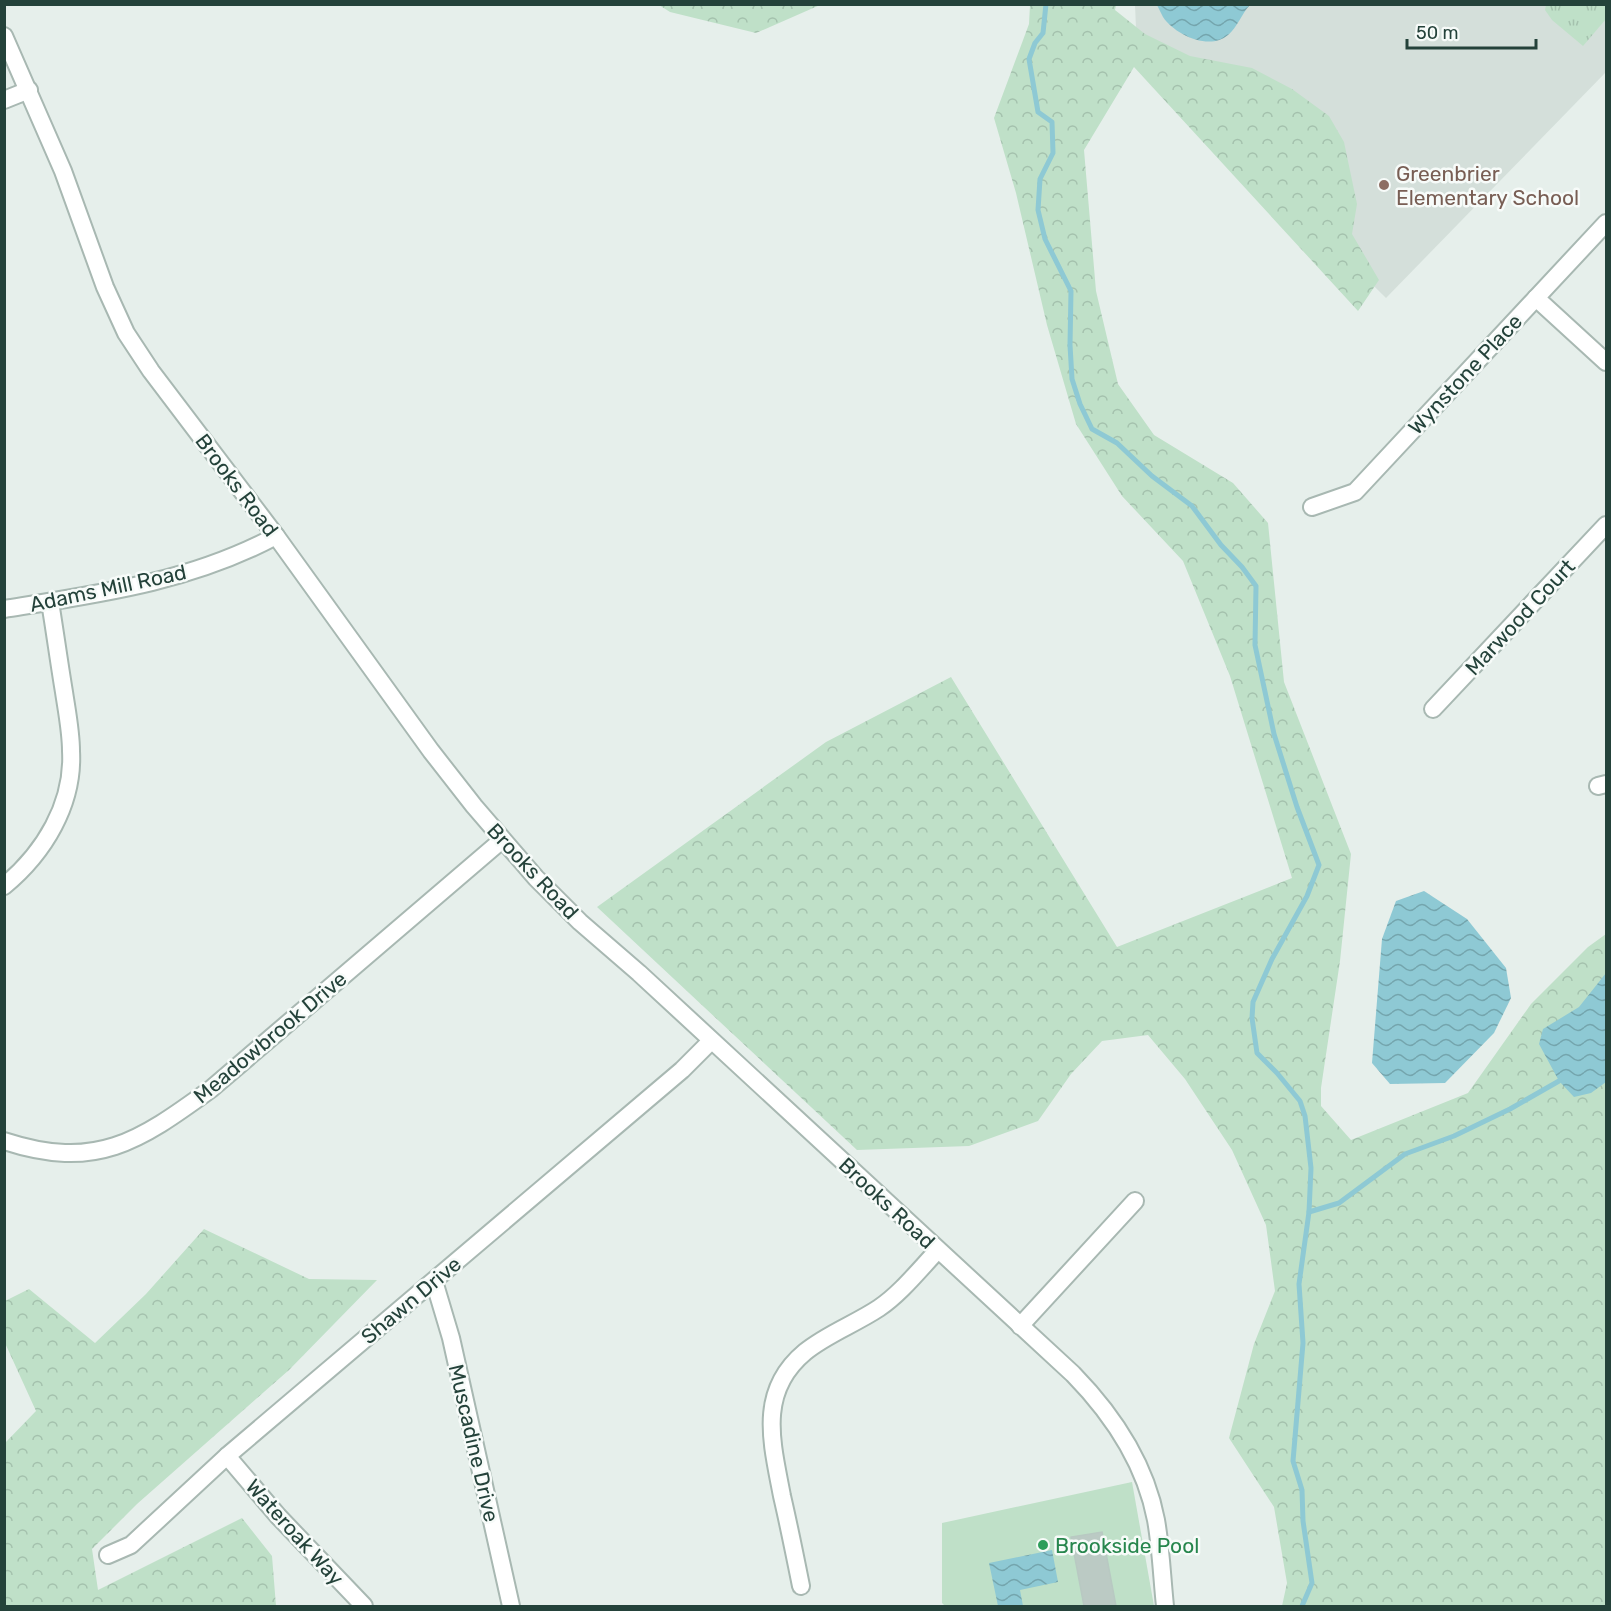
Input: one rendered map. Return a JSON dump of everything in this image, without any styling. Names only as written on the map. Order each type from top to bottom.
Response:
[{"type":"street","name":"Brooks Road","points":[[4,36],[63,171],[105,287],[126,333],[151,371],[276,536],[431,751],[502,840],[580,922],[1073,1374],[1097,1399],[1118,1427],[1137,1463],[1148,1491],[1156,1520],[1165,1606]]},
{"type":"street","points":[[4,100],[29,90]]},
{"type":"street","name":"Wynstone Place","points":[[1312,507],[1355,492],[1606,223]]},
{"type":"street","points":[[1536,298],[1606,362]]},
{"type":"street","name":"Marwood Court","points":[[1433,709],[1606,525]]},
{"type":"street","name":"Adams Mill Road","points":[[4,609],[124,590],[162,581],[244,553],[276,536]]},
{"type":"street","points":[[4,886],[35,855],[54,827],[66,799],[71,772],[70,732],[50,602]]},
{"type":"street","name":"Meadowbrook Drive","points":[[4,1141],[51,1153],[93,1152],[123,1142],[165,1122],[211,1089],[502,840]]},
{"type":"street","name":"Shawn Drive","points":[[108,1555],[130,1545],[227,1456],[682,1070],[711,1041]]},
{"type":"street","points":[[1020,1326],[1135,1201]]},
{"type":"street","points":[[801,1586],[771,1442],[771,1416],[778,1387],[789,1368],[804,1353],[882,1306],[938,1250]]},
{"type":"street","name":"Muscadine Drive","points":[[434,1281],[451,1338],[511,1606]]},
{"type":"street","name":"Wateroak Way","points":[[227,1456],[278,1516],[364,1606]]},
{"type":"shaded area","name":"Greenbrier Elementary School","points":[[1135,5],[1606,5],[1606,72],[1386,298],[1137,51]]},
{"type":"green space","points":[[659,5],[820,5],[756,33],[670,12]]},
{"type":"green space","points":[[1030,5],[1116,5],[1115,10],[1145,34],[1190,56],[1252,68],[1292,89],[1329,116],[1344,142],[1357,204],[1352,234],[1379,280],[1358,311],[1134,67],[1084,150],[1096,291],[1118,384],[1154,435],[1233,483],[1268,523],[1284,682],[1351,854],[1340,961],[1321,1088],[1321,1106],[1351,1140],[1468,1093],[1531,1004],[1588,947],[1606,934],[1606,1606],[1282,1606],[1287,1583],[1274,1507],[1229,1438],[1254,1344],[1275,1291],[1266,1225],[1232,1150],[1185,1079],[1148,1035],[1102,1041],[1071,1074],[1038,1121],[969,1146],[857,1150],[597,907],[826,742],[951,677],[1117,947],[1292,878],[1230,676],[1183,561],[1122,496],[1076,424],[1047,325],[1016,193],[994,118],[1029,24]]},
{"type":"green space","points":[[1546,5],[1606,5],[1606,19],[1583,46],[1552,20],[1545,10]]},
{"type":"green space","points":[[204,1229],[309,1279],[377,1280],[289,1370],[137,1504],[92,1549],[98,1590],[242,1518],[272,1556],[276,1606],[5,1606],[5,1443],[36,1411],[5,1343],[5,1301],[29,1289],[95,1343],[146,1294]]},
{"type":"green space","name":"Brookside Pool","points":[[1132,1482],[1154,1606],[945,1606],[942,1603],[942,1523]]},
{"type":"water","points":[[1157,5],[1250,5],[1228,35],[1221,40],[1203,41],[1184,35],[1168,24]]},
{"type":"water","points":[[1424,891],[1467,919],[1506,968],[1511,998],[1494,1033],[1445,1083],[1390,1084],[1372,1063],[1382,939],[1396,901]]},
{"type":"water","points":[[1606,973],[1606,1082],[1591,1093],[1574,1097],[1559,1081],[1539,1044],[1543,1029],[1579,1007]]},
{"type":"water","points":[[1052,1550],[1058,1582],[1020,1590],[1023,1606],[998,1606],[989,1563]]},
{"type":"building","points":[[1102,1532],[1116,1606],[1084,1606],[1071,1537]]},
{"type":"waterway","points":[[1046,4],[1043,33],[1035,43],[1029,59],[1038,112],[1052,122],[1053,153],[1040,179],[1038,210],[1045,239],[1071,291],[1072,379],[1080,404],[1092,429],[1117,443],[1152,476],[1192,506],[1256,586],[1255,645],[1274,734],[1297,807],[1319,865],[1307,896],[1272,959],[1253,1002],[1252,1018],[1257,1053],[1300,1101],[1305,1116],[1311,1168],[1309,1212],[1299,1284],[1303,1343],[1293,1461],[1302,1490],[1303,1521],[1312,1583],[1302,1606]]},
{"type":"waterway","points":[[1309,1212],[1339,1203],[1405,1154],[1454,1136],[1510,1109],[1559,1081]]},
{"type":"place","name":"Greenbrier Elementary School","points":[[1384,185]]},
{"type":"place","name":"Brookside Pool","points":[[1043,1545]]}]
